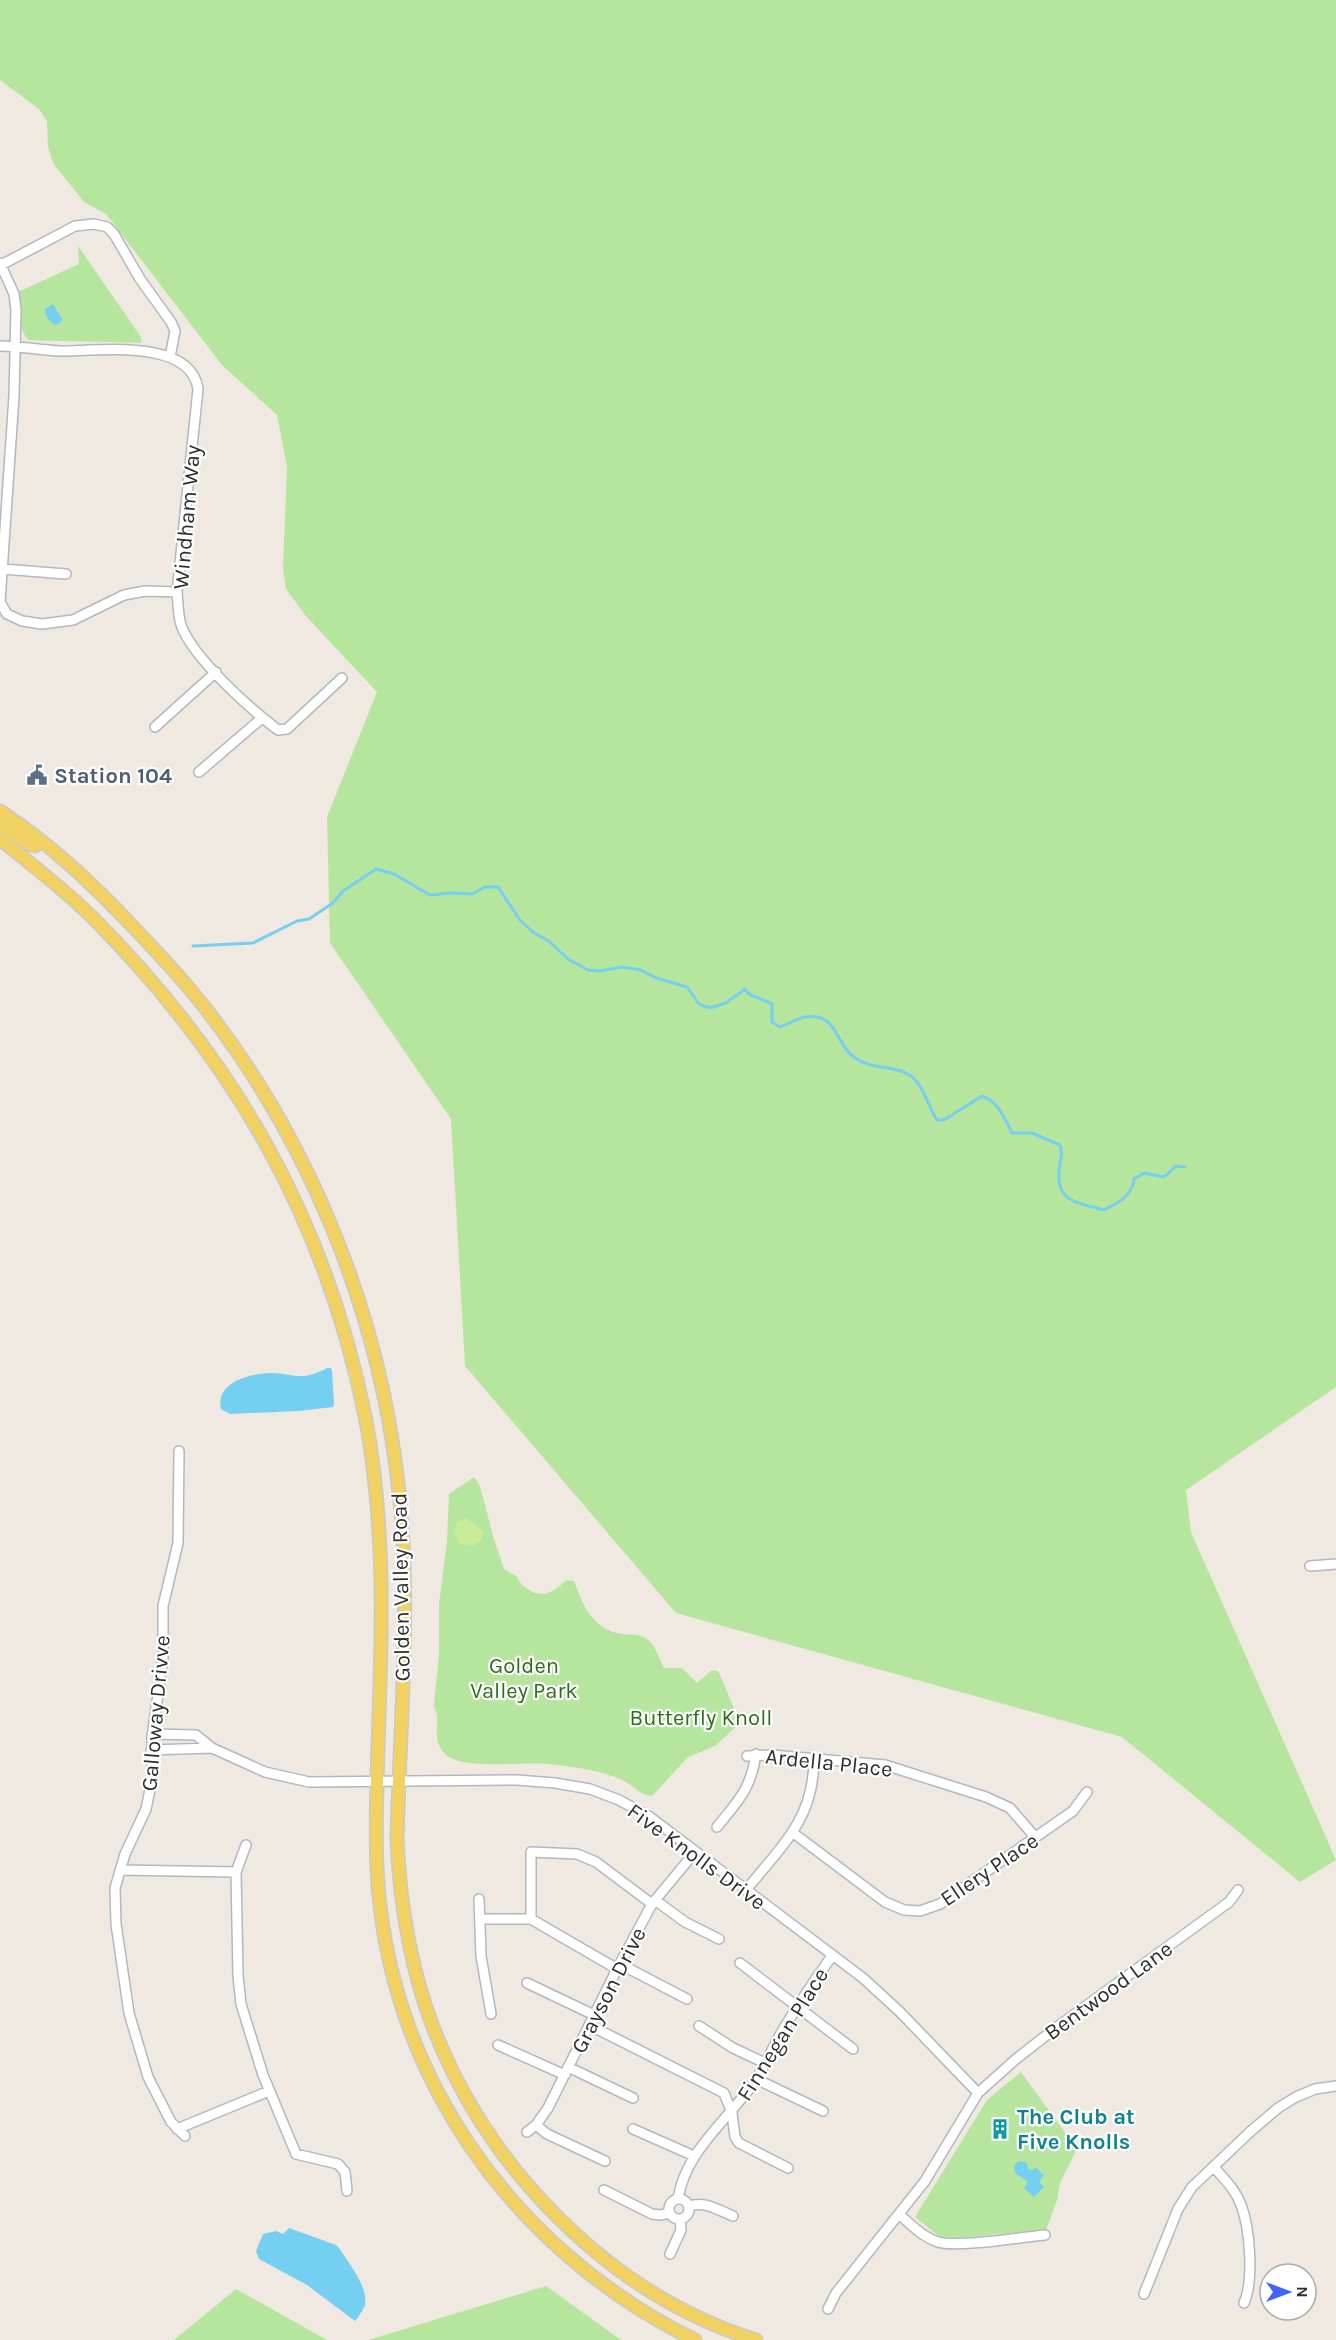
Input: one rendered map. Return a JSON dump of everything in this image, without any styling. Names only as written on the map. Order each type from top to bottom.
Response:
[{"type":"main road","name":"Golden Valley Road","points":[[0,811],[107,899],[157,952],[209,1013],[249,1070],[283,1125],[312,1182],[341,1251],[378,1371],[396,1468],[403,1535],[404,1619],[399,1874],[407,1937],[419,1984],[448,2062],[468,2101],[520,2176],[586,2243],[624,2272],[685,2310],[756,2340]]},
{"type":"main road","points":[[0,824],[31,845],[35,846],[40,842]]},
{"type":"main road","name":"Golden Valley Road","points":[[0,839],[91,916],[191,1027],[230,1083],[284,1176],[312,1238],[331,1290],[351,1356],[367,1426],[374,1471],[381,1548],[377,1872],[386,1946],[408,2025],[422,2059],[445,2105],[491,2176],[522,2214],[589,2275],[629,2303],[695,2340]]},
{"type":"street","points":[[0,346],[14,346],[39,350],[150,352],[170,357],[175,331],[171,322],[141,279],[114,234],[107,227],[94,224],[75,226],[0,264],[14,294],[16,310],[14,346],[13,408],[0,602],[7,614],[22,621],[42,624],[73,620],[124,594],[145,591],[177,592]]},
{"type":"street","name":"Windham Way","points":[[170,357],[181,361],[194,373],[198,389],[177,592],[181,625],[195,650],[249,708],[278,730],[288,729],[342,678]]},
{"type":"street","points":[[3,569],[66,574]]},
{"type":"street","points":[[155,727],[216,672]]},
{"type":"street","points":[[199,772],[262,718]]},
{"type":"street","name":"Galloway Drivve","points":[[179,1451],[178,1543],[164,1606],[164,1658],[152,1734],[152,1780],[146,1809],[125,1854],[115,1888],[116,1924],[129,2013],[148,2077],[177,2129],[185,2136]]},
{"type":"street","points":[[1310,1566],[1336,1564]]},
{"type":"street","name":"Five Knolls Drive","points":[[152,1734],[196,1734],[212,1748],[265,1772],[309,1782],[399,1783],[531,1780],[590,1789],[619,1800],[650,1817],[863,1978],[900,2012],[978,2093]]},
{"type":"street","points":[[151,1750],[212,1748]]},
{"type":"street","name":"Ardella Place","points":[[717,1827],[748,1786],[753,1774],[751,1755],[885,1765],[986,1797],[1010,1808],[1035,1837]]},
{"type":"street","points":[[746,1890],[802,1816],[810,1793],[815,1760]]},
{"type":"street","name":"Ellery Place","points":[[792,1832],[885,1902],[904,1910],[920,1911],[940,1905],[1073,1811],[1087,1792]]},
{"type":"street","points":[[246,1845],[236,1872],[238,1976],[241,2004],[248,2031],[269,2091],[296,2154],[338,2164],[345,2172],[347,2191]]},
{"type":"street","points":[[531,1919],[531,1852],[577,1854],[596,1862],[685,1922],[719,1939]]},
{"type":"street","name":"Grayson Drive","points":[[528,2132],[548,2108],[618,1966],[654,1902],[695,1852]]},
{"type":"street","points":[[120,1870],[236,1872]]},
{"type":"street","name":"Bentwood Lane","points":[[828,2309],[836,2293],[925,2181],[978,2093],[1049,2033],[1229,1902],[1238,1890]]},
{"type":"street","points":[[479,1899],[483,1977],[491,2014]]},
{"type":"street","points":[[480,1919],[531,1919],[687,2000]]},
{"type":"street","name":"Finnegan Place","points":[[678,2199],[679,2190],[694,2156],[712,2132],[732,2113],[756,2079],[797,2006],[832,1956]]},
{"type":"street","points":[[740,1963],[853,2049]]},
{"type":"street","points":[[527,1983],[594,2015]]},
{"type":"street","points":[[589,2025],[724,2093],[732,2113],[735,2137],[739,2143],[788,2168]]},
{"type":"street","points":[[699,2026],[733,2048],[765,2063]]},
{"type":"street","points":[[498,2045],[633,2098]]},
{"type":"street","points":[[756,2079],[823,2111]]},
{"type":"street","points":[[1144,2294],[1178,2209],[1192,2187],[1278,2108],[1315,2089],[1336,2086]]},
{"type":"street","points":[[177,2129],[269,2091]]},
{"type":"street","points":[[536,2125],[548,2134],[605,2161]]},
{"type":"street","points":[[633,2128],[694,2156]]},
{"type":"street","points":[[1214,2167],[1233,2189],[1241,2204],[1246,2223],[1249,2276],[1247,2297],[1244,2303]]},
{"type":"street","points":[[604,2190],[651,2214],[670,2213]]},
{"type":"street","points":[[678,2199],[686,2201],[689,2206],[687,2216],[680,2219],[670,2213],[671,2203],[678,2199]]},
{"type":"street","points":[[689,2206],[708,2205],[733,2216]]},
{"type":"street","points":[[900,2215],[918,2230],[939,2242],[1046,2235]]},
{"type":"street","points":[[670,2254],[681,2230],[680,2219]]},
{"type":"green space","points":[[0,0],[1336,0],[1336,1387],[1186,1490],[1191,1532],[1336,1860],[1300,1882],[1122,1737],[676,1613],[465,1366],[451,1119],[330,943],[327,817],[377,692],[306,616],[286,589],[283,569],[287,466],[277,415],[222,365],[106,214],[84,202],[53,163],[48,146],[47,121],[39,109],[0,80]]},
{"type":"green space","points":[[78,246],[141,337],[141,343],[29,340],[25,336],[21,325],[18,292],[79,264]]},
{"type":"green space","name":"Golden Valley Park","points":[[474,1477],[480,1486],[504,1569],[516,1576],[522,1585],[534,1593],[544,1594],[553,1591],[567,1580],[574,1581],[585,1607],[596,1621],[611,1631],[639,1635],[651,1642],[664,1668],[682,1668],[697,1683],[711,1671],[716,1670],[719,1673],[739,1724],[715,1746],[688,1757],[652,1796],[644,1794],[616,1777],[597,1772],[537,1763],[479,1764],[465,1762],[454,1759],[441,1749],[437,1737],[437,1718],[434,1706],[439,1654],[439,1604],[447,1541],[449,1494]]},
{"type":"green space","points":[[466,1518],[484,1532],[481,1540],[473,1546],[461,1544],[455,1535],[457,1523]]},
{"type":"green space","points":[[1021,2072],[1077,2149],[1060,2183],[1057,2200],[1046,2230],[953,2238],[940,2237],[915,2217],[987,2100]]},
{"type":"green space","points":[[546,2286],[621,2340],[368,2340]]},
{"type":"green space","points":[[236,2289],[327,2340],[174,2340]]},
{"type":"water","points":[[53,304],[63,320],[56,325],[48,319],[45,312],[45,309]]},
{"type":"water","points":[[331,1368],[332,1371],[333,1407],[230,1414],[221,1409],[223,1392],[245,1377],[272,1373],[305,1376]]},
{"type":"water","points":[[1021,2161],[1027,2163],[1028,2169],[1033,2170],[1035,2167],[1044,2175],[1039,2182],[1044,2187],[1034,2197],[1024,2188],[1028,2182],[1015,2173],[1016,2163]]},
{"type":"water","points":[[289,2228],[336,2245],[340,2249],[364,2290],[365,2305],[355,2321],[307,2285],[259,2259],[256,2251],[263,2234],[276,2231],[283,2234]]},
{"type":"waterway","points":[[193,946],[253,943],[297,921],[309,919],[333,903],[343,891],[376,869],[394,874],[430,895],[472,894],[485,887],[498,887],[520,920],[533,932],[550,942],[568,959],[588,970],[600,971],[622,967],[641,970],[656,978],[687,987],[699,1004],[710,1008],[726,1003],[745,989],[749,994],[772,1004],[772,1022],[780,1027],[806,1017],[824,1019],[855,1058],[911,1076],[923,1091],[937,1120],[944,1120],[982,1096],[988,1098],[1000,1111],[1012,1133],[1032,1133],[1060,1145],[1062,1152],[1060,1185],[1068,1198],[1075,1202],[1104,1210],[1124,1198],[1131,1190],[1134,1179],[1144,1173],[1164,1177],[1176,1166],[1185,1167]]},
{"type":"place","name":"Station 104","points":[[37,775]]},
{"type":"place","name":"The Club at Five Knolls","points":[[1000,2129]]},
{"type":"park label","name":"Butterfly Knoll","points":[[701,1717]]}]
